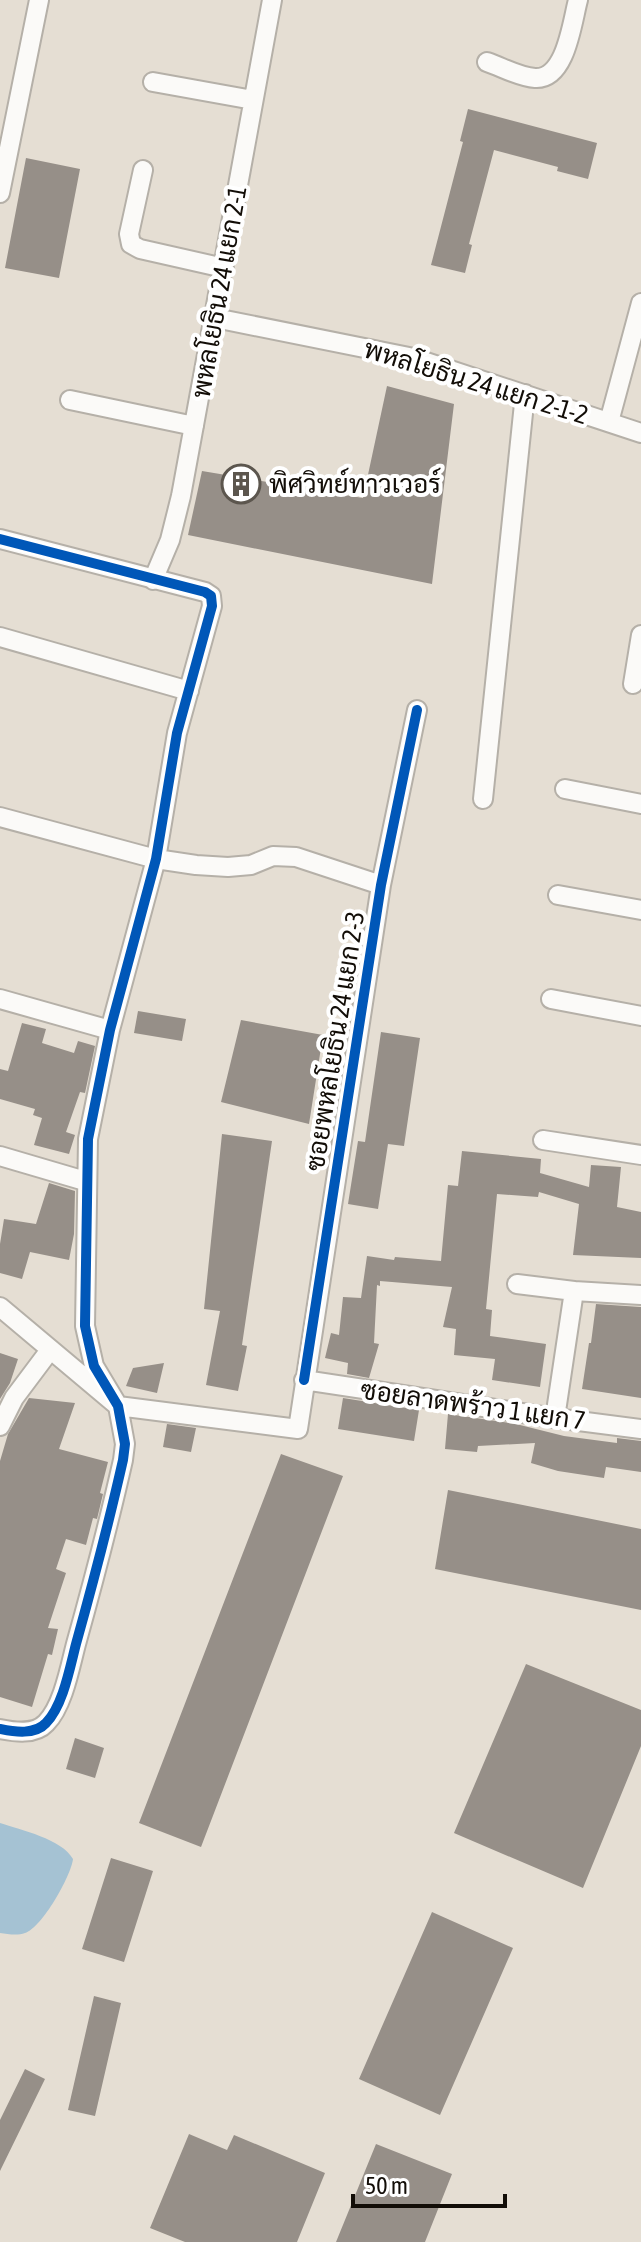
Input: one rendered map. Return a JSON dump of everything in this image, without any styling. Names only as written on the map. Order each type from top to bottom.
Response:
[{"type":"street","points":[[0,193],[39,0]]},
{"type":"street","name":"พหลโยธิน 24 แยก 2-1","points":[[153,580],[177,519],[272,0]]},
{"type":"street","points":[[487,62],[531,78],[542,78],[558,66],[563,56],[578,0]]},
{"type":"street","points":[[153,82],[253,100]]},
{"type":"street","points":[[143,170],[129,234],[131,244],[140,249],[224,268]]},
{"type":"street","points":[[609,422],[641,303]]},
{"type":"street","name":"พหลโยธิน 24 แยก 2-1-2","points":[[215,318],[414,358],[641,433]]},
{"type":"street","points":[[483,799],[525,394]]},
{"type":"street","points":[[70,400],[194,426]]},
{"type":"street","points":[[0,539],[205,592],[211,596],[212,606],[177,733],[156,859],[110,1030],[90,1127],[85,1181],[85,1326],[94,1366],[118,1406],[125,1444],[123,1460],[91,1592],[54,1713],[45,1725],[34,1732],[0,1729]]},
{"type":"street","points":[[633,684],[641,635]]},
{"type":"street","points":[[0,637],[189,691]]},
{"type":"street","name":"ซอยพหลโยธิน 24 แยก 2-3","points":[[118,1406],[298,1429],[381,885],[417,710]]},
{"type":"street","points":[[565,789],[641,804]]},
{"type":"street","points":[[0,817],[156,859],[228,867],[251,865],[273,856],[296,857],[381,885]]},
{"type":"street","points":[[558,895],[641,910]]},
{"type":"street","points":[[0,999],[110,1030]]},
{"type":"street","points":[[551,999],[641,1016]]},
{"type":"street","points":[[543,1140],[641,1155]]},
{"type":"street","points":[[0,1156],[85,1181]]},
{"type":"street","points":[[517,1284],[641,1295]]},
{"type":"street","points":[[555,1418],[574,1291]]},
{"type":"street","points":[[0,1307],[118,1406]]},
{"type":"street","points":[[0,1426],[14,1398],[50,1350]]},
{"type":"street","name":"ซอยลาดพร้าว 1 แยก 7","points":[[304,1380],[641,1429]]},
{"type":"water","points":[[0,1823],[51,1841],[73,1859],[61,1889],[47,1912],[32,1929],[22,1934],[0,1933]]},
{"type":"building","points":[[468,109],[597,143],[588,179],[557,171],[558,167],[494,150],[469,244],[472,245],[465,273],[431,265],[463,142],[460,141]]},
{"type":"building","points":[[26,158],[80,169],[59,278],[5,268]]},
{"type":"building","name":"พิศวิทย์ทาวเวอร์","points":[[387,386],[454,404],[432,584],[188,535],[202,471],[363,498]]},
{"type":"building","points":[[138,1011],[186,1019],[182,1041],[134,1033]]},
{"type":"building","points":[[241,1020],[323,1035],[309,1124],[221,1102]]},
{"type":"building","points":[[22,1023],[46,1029],[42,1043],[74,1053],[78,1041],[95,1046],[85,1093],[80,1092],[66,1132],[75,1135],[69,1154],[34,1145],[42,1118],[33,1115],[35,1109],[0,1099],[0,1069],[8,1071]]},
{"type":"building","points":[[381,1032],[420,1038],[404,1146],[388,1144],[378,1209],[348,1204],[358,1141],[365,1142]]},
{"type":"building","points":[[222,1134],[272,1141],[242,1345],[247,1346],[238,1391],[206,1385],[220,1311],[204,1309]]},
{"type":"building","points":[[462,1151],[541,1159],[540,1173],[589,1187],[591,1165],[621,1167],[617,1207],[641,1212],[641,1258],[573,1255],[579,1204],[539,1192],[538,1197],[497,1194],[486,1309],[492,1310],[490,1336],[546,1344],[540,1387],[492,1380],[495,1359],[454,1355],[456,1329],[443,1327],[452,1287],[380,1281],[380,1286],[377,1285],[374,1343],[379,1344],[369,1378],[347,1374],[348,1363],[325,1358],[331,1333],[339,1335],[343,1297],[361,1298],[367,1256],[441,1261],[448,1185],[458,1186]]},
{"type":"building","points":[[49,1183],[75,1191],[74,1234],[69,1260],[30,1252],[22,1279],[0,1273],[4,1219],[36,1224]]},
{"type":"building","points":[[596,1304],[641,1307],[641,1398],[582,1389]]},
{"type":"building","points":[[0,1353],[18,1359],[10,1383],[0,1399]]},
{"type":"building","points":[[164,1363],[157,1393],[126,1386],[133,1368]]},
{"type":"building","points":[[29,1398],[75,1403],[59,1449],[108,1462],[97,1519],[93,1518],[86,1545],[66,1539],[56,1569],[66,1573],[48,1628],[58,1629],[52,1655],[48,1654],[32,1707],[0,1697],[0,1461],[8,1434]]},
{"type":"building","points":[[343,1398],[419,1410],[414,1441],[338,1429]]},
{"type":"building","points":[[448,1414],[516,1424],[564,1436],[617,1443],[617,1438],[641,1441],[641,1472],[606,1467],[604,1478],[558,1471],[531,1463],[535,1443],[478,1446],[477,1452],[445,1449]]},
{"type":"building","points":[[167,1424],[196,1428],[191,1452],[163,1447]]},
{"type":"building","points":[[281,1454],[343,1476],[201,1847],[139,1823]]},
{"type":"building","points":[[448,1490],[641,1529],[641,1610],[435,1569]]},
{"type":"building","points":[[526,1664],[641,1710],[641,1746],[583,1888],[454,1833]]},
{"type":"building","points":[[75,1738],[104,1748],[95,1778],[66,1769]]},
{"type":"building","points":[[111,1858],[153,1871],[124,1962],[82,1949]]},
{"type":"building","points":[[432,1912],[513,1948],[440,2115],[359,2079]]},
{"type":"building","points":[[94,1996],[121,2003],[95,2116],[68,2110]]},
{"type":"building","points":[[25,2069],[45,2079],[0,2171],[0,2120]]},
{"type":"building","points":[[189,2134],[227,2150],[234,2135],[325,2173],[297,2242],[185,2242],[150,2228]]},
{"type":"building","points":[[376,2144],[452,2174],[425,2242],[336,2242]]},
{"type":"cycle path","points":[[0,539],[205,592],[211,596],[212,606],[177,733],[156,859],[110,1030],[88,1139],[85,1326],[94,1366],[118,1406],[125,1444],[123,1460],[101,1552],[57,1707],[46,1723],[31,1731],[0,1729]]},
{"type":"cycle path","points":[[304,1380],[381,885],[417,710]]},
{"type":"place","name":"พิศวิทย์ทาวเวอร์","points":[[241,484]]}]
